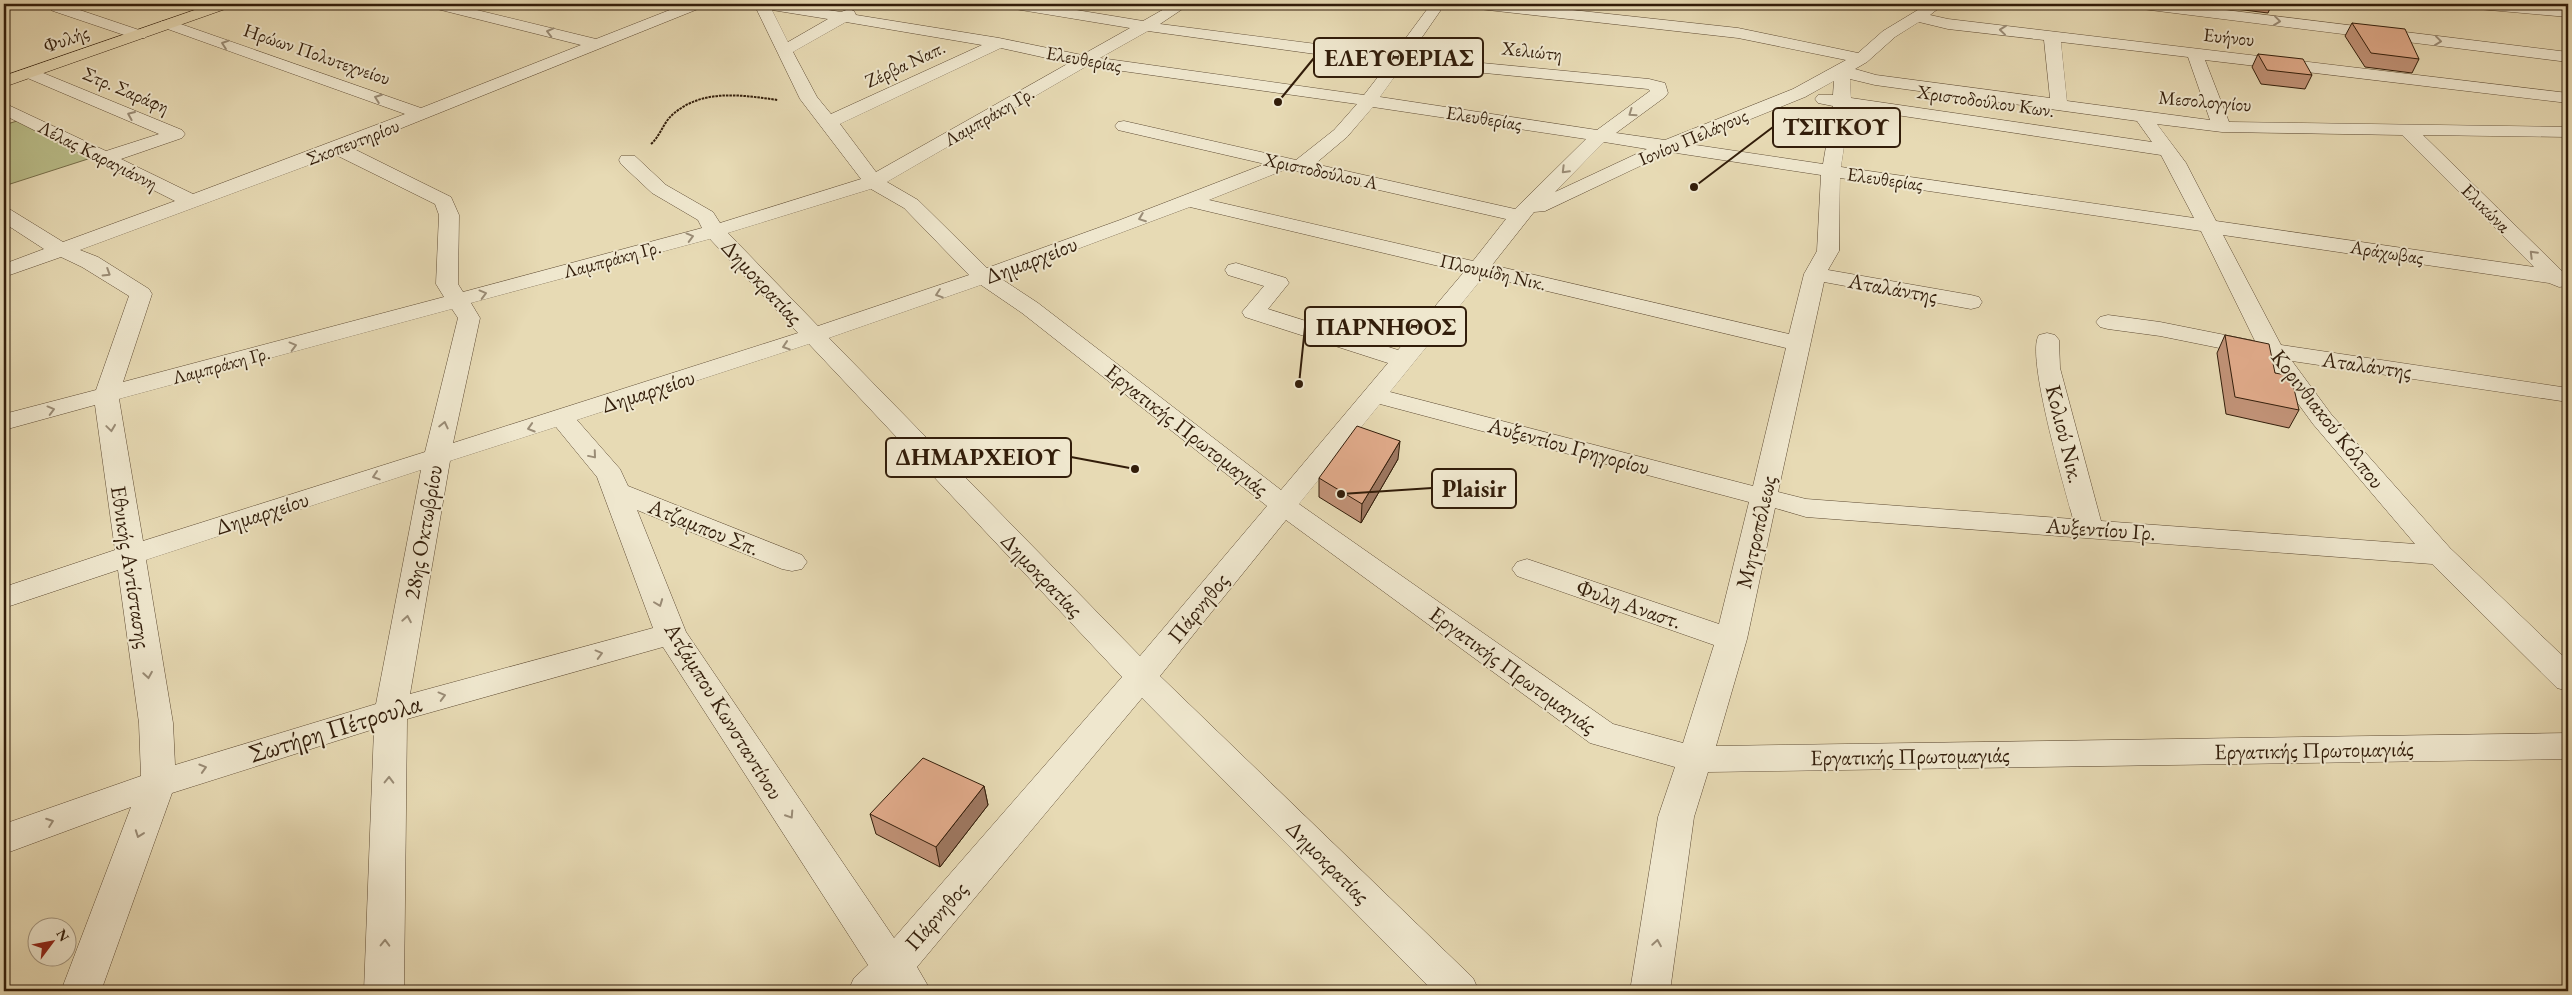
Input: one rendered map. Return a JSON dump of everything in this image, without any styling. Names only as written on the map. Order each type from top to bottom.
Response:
[{"type":"main road","name":"Φυλής","points":[[4,82],[226,4]]},
{"type":"street","points":[[52,4],[58,8],[139,34]]},
{"type":"street","points":[[434,4],[597,44]]},
{"type":"street","name":"Σκοπευτηρίου","points":[[4,271],[424,115],[698,4]]},
{"type":"street","name":"Ελευθερίας","points":[[763,4],[1000,43],[1085,61],[1370,101],[1831,171],[2206,224]]},
{"type":"street","name":"Εργατικής Πρωτομαγιάς","points":[[763,4],[809,99],[827,123],[837,132],[872,182],[911,204],[985,278],[1030,308],[1283,505],[1602,734],[1695,759],[2568,746]]},
{"type":"street","points":[[785,50],[842,16],[869,4]]},
{"type":"street","name":"Χελιώτη","points":[[1015,4],[1142,27],[1659,87]]},
{"type":"street","name":"Λαμπράκη Γρ.","points":[[4,422],[714,231],[872,182],[1183,4]]},
{"type":"street","name":"Δημαρχείου","points":[[4,598],[129,555],[813,337],[985,278],[1188,201],[1316,156],[1370,101],[1398,58],[1438,4]]},
{"type":"street","points":[[1479,4],[1676,24],[1789,42],[1861,59]]},
{"type":"street","points":[[1583,15],[1596,4]]},
{"type":"street","name":"Ιονίου Πελάγους","points":[[1519,216],[1670,146],[1799,93],[1861,59],[1889,34],[1939,4]]},
{"type":"street","points":[[2142,4],[2568,57]]},
{"type":"street","points":[[2478,4],[2568,12]]},
{"type":"street","points":[[1676,24],[1688,11]]},
{"type":"street","points":[[2313,11],[2323,27],[2337,42]]},
{"type":"street","name":"Ευήνου","points":[[1916,17],[1948,24],[2195,55],[2356,72],[2568,98]]},
{"type":"street","name":"Ηρώων Πολυτεχνείου","points":[[167,24],[424,115]]},
{"type":"street","points":[[2052,36],[2060,104]]},
{"type":"street","name":"Ζέρβα Ναπ.","points":[[827,123],[1000,43]]},
{"type":"street","points":[[2195,55],[2222,127]]},
{"type":"street","points":[[2346,57],[2356,72]]},
{"type":"street","name":"Μεσολογγίου","points":[[1842,71],[1875,80],[2222,127],[2568,132]]},
{"type":"street","name":"Μητροπόλεως","points":[[1650,991],[1676,818],[1731,639],[1764,498],[1797,343],[1815,274],[1828,251],[1831,171],[1842,102],[1842,71]]},
{"type":"street","name":"Στρ. Σαράφη","points":[[31,72],[176,134],[105,158]]},
{"type":"street","name":"Πάρνηθος","points":[[890,984],[1404,360],[1519,216],[1600,136],[1652,100],[1659,93],[1659,87]]},
{"type":"street","name":"Χριστοδούλου Κων.","points":[[1799,93],[1842,102],[2167,150]]},
{"type":"street","name":"Λέλας Καραγιάννη","points":[[4,108],[193,202]]},
{"type":"street","name":"Κορινθιακού Κόλπου","points":[[2143,117],[2176,163],[2272,351],[2322,419],[2440,555],[2568,680]]},
{"type":"street","name":"Χριστοδούλου Α","points":[[1124,126],[1519,216]]},
{"type":"street","name":"Ελικώνα","points":[[2406,129],[2564,281]]},
{"type":"street","name":"28ης Οκτωβρίου","points":[[338,148],[444,201],[449,215],[447,284],[469,318],[437,457],[391,710],[384,991]]},
{"type":"street","name":"Δημοκρατίας","points":[[628,160],[659,189],[706,216],[714,231],[813,337],[1141,678],[1459,991]]},
{"type":"street","name":"Πλουμίδη Νικ.","points":[[1188,201],[1797,343]]},
{"type":"street","name":"Εθνικής Αντίστασης","points":[[4,214],[59,250],[90,262],[140,294],[106,396],[156,723],[158,782],[81,991]]},
{"type":"street","name":"Αράχωβας","points":[[2206,224],[2564,281]]},
{"type":"street","points":[[1236,270],[1278,283],[1253,312],[1404,360]]},
{"type":"street","name":"Αταλάντης","points":[[1815,274],[1971,302]]},
{"type":"street","name":"Αταλάντης","points":[[2108,322],[2272,351],[2568,394]]},
{"type":"street","name":"Κολιού Νικ.","points":[[2047,340],[2048,368],[2089,528]]},
{"type":"street","name":"Αυξεντίου Γρηγορίου","points":[[1374,395],[1764,498]]},
{"type":"street","name":"Ατζάμπου Κωνσταντίνου","points":[[562,418],[610,475],[671,634],[890,984]]},
{"type":"street","name":"Ατζαμπου Σπ.","points":[[616,491],[792,562]]},
{"type":"street","name":"Αυξεντίου Γρ.","points":[[1764,498],[1806,508],[2440,555]]},
{"type":"street","name":"Φυλη Αναστ.","points":[[1527,569],[1731,639]]},
{"type":"street","name":"Σωτήρη Πέτρουλα","points":[[4,838],[158,782],[391,710],[671,634]]},
{"type":"path","points":[[628,160],[656,140],[671,116],[699,99],[712,95],[738,93],[792,101],[809,99]]},
{"type":"green space","points":[[17,121],[91,158],[4,186],[4,125]]},
{"type":"building","points":[[2352,23],[2405,29],[2419,59],[2371,53]]},
{"type":"building","points":[[2258,54],[2303,59],[2312,75],[2267,70]]},
{"type":"building","points":[[2225,335],[2269,344],[2275,373],[2291,376],[2299,410],[2235,397]]},
{"type":"building","points":[[1357,426],[1400,441],[1362,504],[1319,478]]},
{"type":"building","points":[[923,758],[984,786],[936,847],[870,814]]},
{"type":"place","name":"ΕΛΕΥΘΕΡΙΑΣ","points":[[1278,102]]},
{"type":"place","name":"ΤΣΙΓΚΟΥ","points":[[1694,187]]},
{"type":"place","name":"ΠΑΡΝΗΘΟΣ","points":[[1299,384]]},
{"type":"place","name":"ΔΗΜΑΡΧΕΙΟΥ","points":[[1135,469]]},
{"type":"place","name":"Plaisir","points":[[1341,494]]}]
